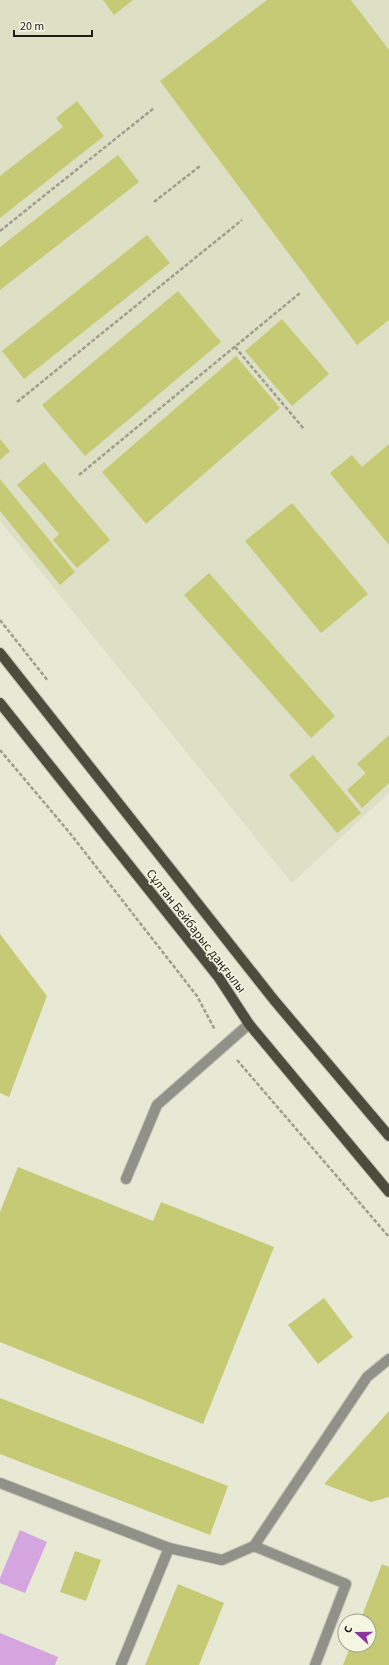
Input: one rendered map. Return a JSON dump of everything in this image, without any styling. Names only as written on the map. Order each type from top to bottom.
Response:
[{"type":"main road","name":"Сұлтан Бейбарыс даңғылы","points":[[0,653],[274,1000],[389,1136]]},
{"type":"main road","name":"Сұлтан Бейбарыс даңғылы","points":[[0,703],[219,978],[249,1024],[389,1192]]},
{"type":"lane","points":[[126,1179],[157,1105],[249,1024]]},
{"type":"lane","points":[[0,1483],[169,1548],[222,1560],[254,1546],[368,1377],[389,1359]]},
{"type":"lane","points":[[254,1546],[346,1584],[314,1665]]},
{"type":"lane","points":[[121,1665],[169,1548]]},
{"type":"path","points":[[0,231],[154,108]]},
{"type":"path","points":[[154,202],[200,166]]},
{"type":"path","points":[[17,402],[242,220]]},
{"type":"path","points":[[79,475],[300,293]]},
{"type":"path","points":[[235,347],[304,429]]},
{"type":"path","points":[[0,750],[69,832],[197,996],[224,1045],[389,1237]]},
{"type":"shaded area","points":[[0,0],[389,0],[389,793],[292,883],[0,521]]},
{"type":"shaded area","points":[[20,1530],[47,1542],[25,1593],[0,1583],[0,1578]]},
{"type":"shaded area","points":[[0,1633],[58,1657],[55,1665],[0,1665]]},
{"type":"building","points":[[103,0],[133,0],[114,15]]},
{"type":"building","points":[[267,0],[351,0],[389,50],[389,320],[357,345],[160,81]]},
{"type":"building","points":[[77,101],[104,136],[0,218],[0,176],[63,127],[56,118]]},
{"type":"building","points":[[118,155],[139,182],[0,290],[0,247]]},
{"type":"building","points":[[147,235],[170,263],[24,379],[2,351]]},
{"type":"building","points":[[178,291],[221,342],[85,456],[42,405]]},
{"type":"building","points":[[282,319],[329,374],[292,406],[245,351]]},
{"type":"building","points":[[236,356],[280,408],[146,524],[102,472]]},
{"type":"building","points":[[0,439],[10,451],[0,460]]},
{"type":"building","points":[[389,444],[389,545],[330,473],[352,455],[362,467]]},
{"type":"building","points":[[44,462],[110,540],[77,568],[53,540],[59,534],[17,485]]},
{"type":"building","points":[[0,479],[75,572],[60,585],[0,511]]},
{"type":"building","points":[[292,503],[368,594],[321,633],[245,541]]},
{"type":"building","points":[[209,573],[335,716],[311,738],[184,595]]},
{"type":"building","points":[[389,735],[389,783],[362,808],[347,790],[366,773],[357,764]]},
{"type":"building","points":[[313,755],[361,813],[337,833],[289,775]]},
{"type":"building","points":[[0,934],[47,996],[9,1097],[0,1093]]},
{"type":"building","points":[[18,1167],[153,1221],[161,1202],[274,1247],[203,1424],[0,1342],[0,1212]]},
{"type":"building","points":[[324,1298],[353,1337],[318,1364],[288,1325]]},
{"type":"building","points":[[0,1398],[228,1486],[210,1535],[0,1454]]},
{"type":"building","points":[[389,1411],[389,1497],[371,1502],[324,1484]]},
{"type":"building","points":[[75,1551],[101,1560],[86,1601],[60,1592]]},
{"type":"building","points":[[382,1564],[389,1567],[389,1665],[343,1665],[348,1653],[377,1653],[377,1613],[363,1613]]},
{"type":"building","points":[[178,1584],[224,1603],[199,1665],[145,1665]]}]
